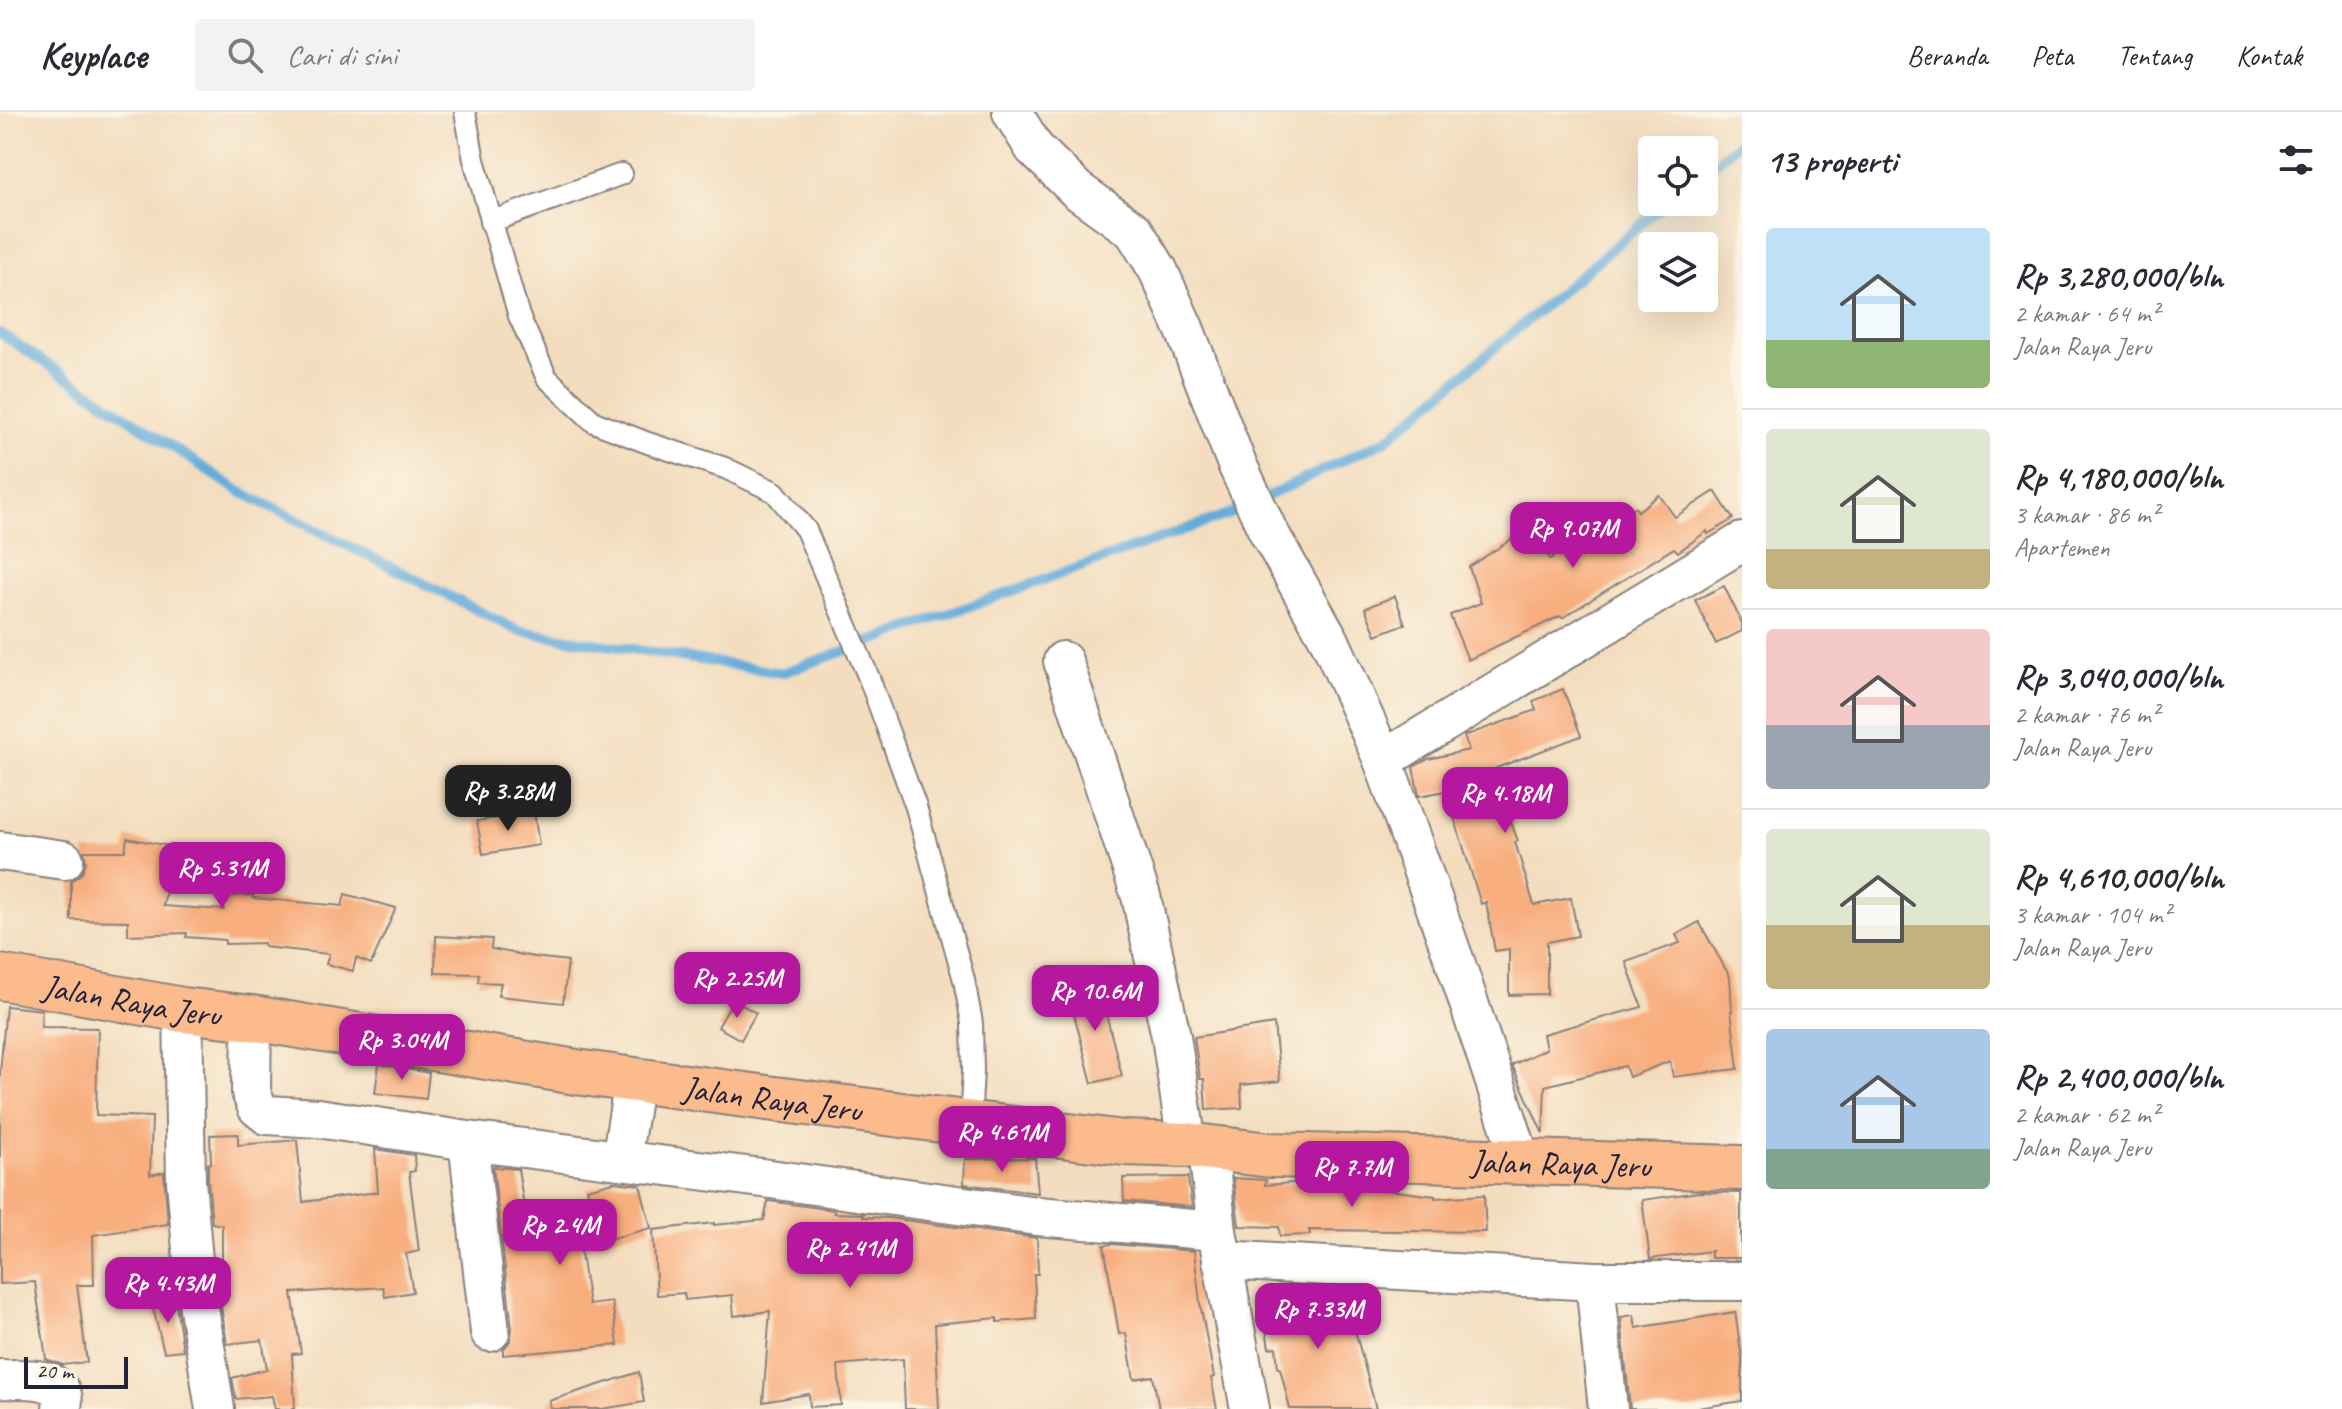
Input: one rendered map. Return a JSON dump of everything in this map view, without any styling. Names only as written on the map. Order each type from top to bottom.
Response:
[{"type":"main road","name":"Jalan Raya Jeru","points":[[0,977],[183,1010],[252,1018],[634,1080],[1124,1143],[1197,1146],[1270,1155],[1742,1168]]},
{"type":"street","points":[[1012,112],[1034,148],[1066,180],[1134,231],[1158,270],[1236,462],[1267,529],[1330,641],[1383,760],[1460,976],[1521,1161]]},
{"type":"street","points":[[1383,760],[1742,542]]},
{"type":"street","points":[[1063,661],[1141,896],[1219,1245],[1250,1409]]},
{"type":"street","points":[[0,851],[64,860]]},
{"type":"street","points":[[183,1010],[186,1181],[195,1283],[215,1409]]},
{"type":"street","points":[[252,1018],[251,1092],[257,1107],[267,1115],[318,1118],[468,1141],[1037,1216],[1219,1245],[1595,1281],[1742,1281]]},
{"type":"street","points":[[621,1160],[634,1080]]},
{"type":"street","points":[[468,1141],[490,1332]]},
{"type":"street","points":[[1595,1281],[1608,1409]]},
{"type":"street","points":[[0,1379],[55,1384],[62,1395],[62,1409]]},
{"type":"lane","points":[[465,112],[490,222],[519,316],[547,378],[594,422],[725,468],[775,492],[806,530],[869,678],[916,807],[964,980],[972,1023],[970,1124]]},
{"type":"lane","points":[[490,222],[622,174]]},
{"type":"building","points":[[1715,491],[1733,519],[1708,534],[1707,531],[1678,552],[1674,548],[1562,618],[1560,616],[1468,660],[1450,615],[1481,603],[1469,567],[1529,528],[1550,559],[1635,507],[1638,511],[1659,495],[1675,517]]},
{"type":"building","points":[[1724,586],[1742,623],[1742,631],[1716,644],[1695,600]]},
{"type":"building","points":[[1395,596],[1405,624],[1376,635],[1365,608]]},
{"type":"building","points":[[1563,689],[1581,736],[1496,768],[1504,781],[1497,785],[1518,841],[1515,842],[1534,905],[1571,898],[1578,936],[1547,942],[1547,994],[1509,995],[1509,949],[1495,951],[1486,902],[1481,904],[1446,791],[1419,796],[1413,767],[1428,759],[1469,750],[1464,736],[1536,710],[1533,701]]},
{"type":"building","points":[[534,812],[539,845],[483,854],[477,821]]},
{"type":"building","points":[[127,838],[175,847],[163,906],[224,910],[223,896],[253,895],[253,898],[342,906],[345,894],[396,908],[371,964],[356,958],[353,971],[326,964],[329,954],[264,947],[264,943],[225,944],[225,940],[186,937],[187,933],[128,935],[128,921],[71,920],[71,881],[82,873],[86,862],[84,851],[125,851]]},
{"type":"building","points":[[1699,922],[1730,977],[1738,1069],[1673,1077],[1670,1061],[1629,1077],[1625,1066],[1545,1086],[1543,1134],[1512,1065],[1546,1049],[1543,1034],[1642,1007],[1626,962],[1680,943],[1676,935]]},
{"type":"building","points":[[436,936],[492,939],[491,949],[568,961],[563,1003],[498,996],[501,983],[478,982],[479,974],[435,973]]},
{"type":"building","points":[[1098,983],[1122,1076],[1092,1083],[1068,991]]},
{"type":"building","points":[[733,1000],[756,1013],[741,1040],[718,1027]]},
{"type":"building","points":[[6,1006],[42,1010],[41,1027],[98,1028],[96,1115],[152,1117],[150,1175],[164,1172],[168,1224],[93,1235],[94,1285],[77,1285],[87,1362],[63,1365],[46,1359],[35,1282],[0,1284],[0,1073]]},
{"type":"building","points":[[1274,1024],[1280,1081],[1241,1085],[1242,1108],[1206,1110],[1204,1079],[1200,1079],[1194,1037]]},
{"type":"building","points":[[379,1064],[429,1073],[426,1099],[375,1093]]},
{"type":"building","points":[[238,1134],[238,1145],[297,1140],[303,1202],[378,1192],[375,1149],[414,1155],[415,1171],[409,1172],[419,1251],[406,1254],[413,1292],[385,1297],[383,1287],[292,1293],[301,1353],[292,1354],[295,1409],[275,1409],[272,1396],[236,1399],[232,1378],[267,1369],[262,1340],[227,1344],[218,1288],[222,1287],[222,1225],[212,1223],[208,1180],[210,1135]]},
{"type":"building","points":[[1035,1158],[1038,1193],[964,1184],[965,1159]]},
{"type":"building","points":[[493,1167],[518,1169],[527,1225],[594,1215],[587,1189],[614,1182],[640,1185],[651,1228],[580,1247],[589,1305],[612,1302],[618,1345],[503,1355],[512,1329]]},
{"type":"building","points":[[1188,1177],[1192,1207],[1124,1201],[1123,1178]]},
{"type":"building","points":[[1233,1178],[1266,1180],[1265,1185],[1307,1182],[1307,1185],[1379,1187],[1435,1198],[1484,1195],[1486,1232],[1309,1230],[1310,1235],[1280,1236],[1279,1227],[1239,1226]]},
{"type":"building","points":[[1699,1192],[1741,1193],[1741,1258],[1711,1258],[1711,1251],[1650,1259],[1642,1200]]},
{"type":"building","points":[[768,1201],[834,1210],[834,1213],[864,1214],[863,1217],[1037,1238],[1038,1274],[1034,1274],[1036,1319],[997,1322],[997,1318],[935,1324],[939,1409],[905,1409],[903,1359],[838,1365],[841,1405],[810,1407],[809,1394],[763,1402],[770,1311],[734,1316],[732,1295],[685,1300],[684,1293],[657,1295],[653,1230],[764,1220]]},
{"type":"building","points":[[1104,1245],[1194,1251],[1217,1409],[1159,1409],[1153,1376],[1134,1379],[1126,1333],[1119,1334]]},
{"type":"building","points":[[1344,1289],[1376,1409],[1290,1409],[1278,1368],[1276,1347],[1269,1348],[1261,1297],[1308,1291],[1309,1298]]},
{"type":"building","points":[[175,1298],[183,1350],[164,1352],[152,1304]]},
{"type":"building","points":[[1735,1312],[1742,1358],[1742,1401],[1691,1409],[1630,1409],[1621,1317],[1634,1315],[1636,1328]]},
{"type":"building","points":[[639,1372],[644,1402],[602,1409],[551,1409],[549,1401]]},
{"type":"waterway","points":[[1718,160],[1742,140]]},
{"type":"waterway","points":[[1262,499],[1386,440],[1650,216]]},
{"type":"waterway","points":[[0,333],[239,491],[519,631],[782,673],[1246,508]]}]
